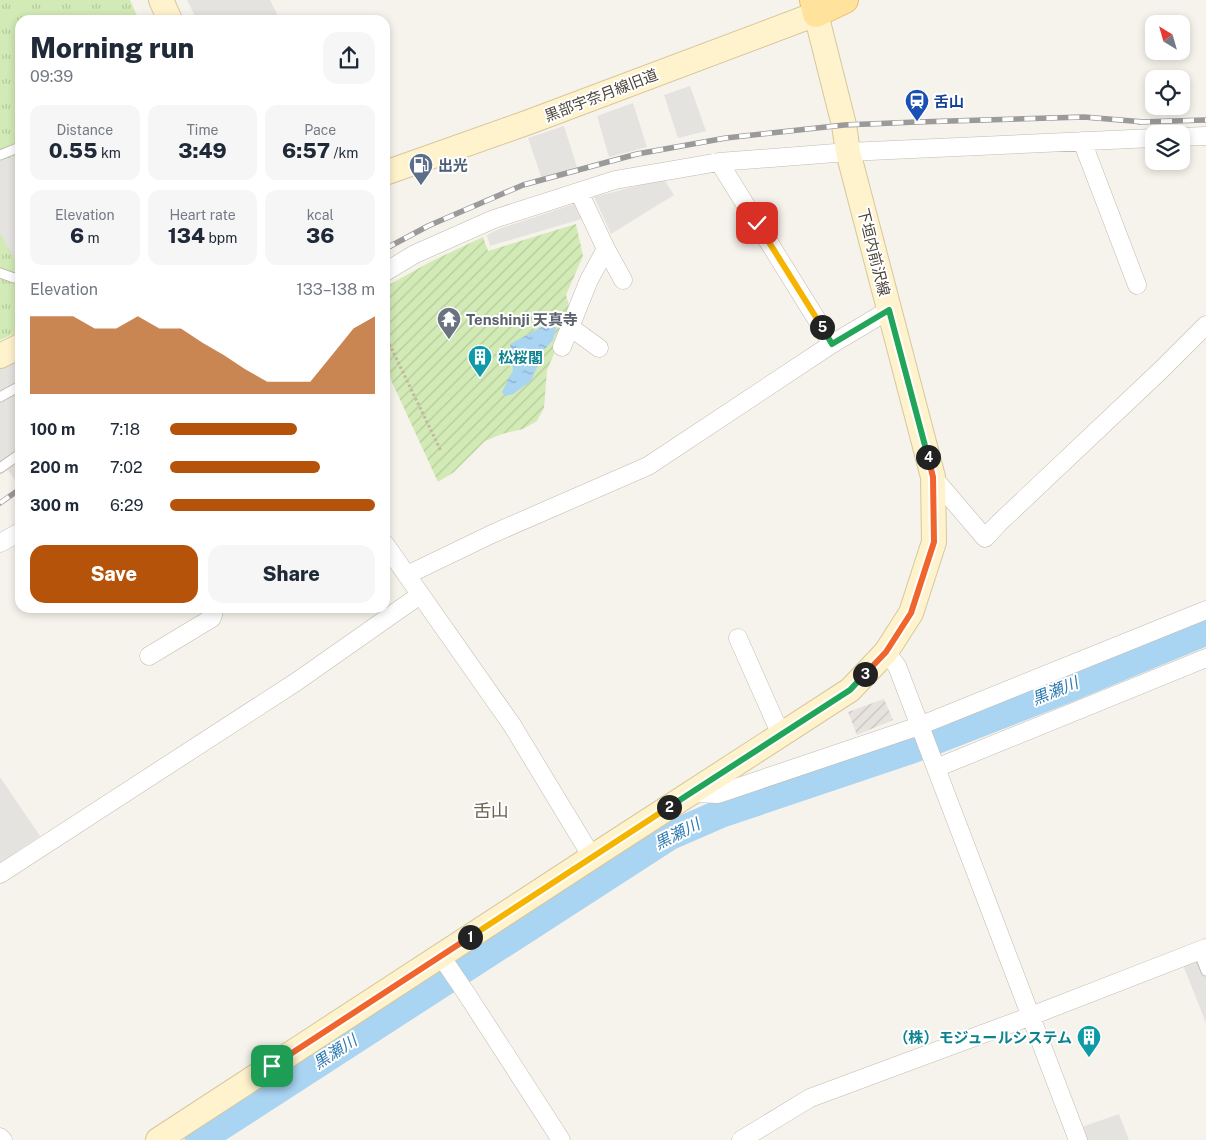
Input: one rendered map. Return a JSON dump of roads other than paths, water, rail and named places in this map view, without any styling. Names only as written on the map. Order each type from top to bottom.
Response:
[{"type":"main road","points":[[160,0],[168,15]]},
{"type":"main road","points":[[814,7],[845,0]]},
{"type":"main road","name":"下垣内前沢線","points":[[158,1140],[444,961],[592,856],[850,690],[886,652],[911,613],[934,542],[933,477],[848,152],[844,125],[814,7]]},
{"type":"main road","name":"黒部宇奈月線旧道","points":[[390,171],[538,119],[814,7]]},
{"type":"main road","points":[[0,356],[15,348]]},
{"type":"street","points":[[1190,136],[1206,136]]},
{"type":"street","points":[[390,269],[415,254],[494,219],[615,180],[719,162],[848,152],[1145,138]]},
{"type":"street","points":[[1082,141],[1137,285]]},
{"type":"street","points":[[719,162],[832,344]]},
{"type":"street","points":[[579,192],[623,280]]},
{"type":"street","points":[[562,347],[589,280],[606,249]]},
{"type":"street","points":[[407,575],[492,534],[648,466],[832,344],[889,310]]},
{"type":"street","points":[[933,477],[985,538],[1206,325]]},
{"type":"street","points":[[570,327],[599,348]]},
{"type":"street","points":[[0,543],[15,535]]},
{"type":"street","points":[[390,551],[512,725],[592,856]]},
{"type":"street","points":[[0,874],[296,682],[420,595]]},
{"type":"street","points":[[692,793],[718,794],[919,726],[1206,610]]},
{"type":"street","points":[[149,656],[212,618],[214,613]]},
{"type":"street","points":[[738,638],[781,735]]},
{"type":"street","points":[[886,652],[897,666],[1078,1140]]},
{"type":"street","points":[[934,763],[1206,658]]},
{"type":"street","points":[[741,1140],[810,1098],[1202,950]]},
{"type":"street","points":[[444,961],[562,1140]]},
{"type":"lane","points":[[0,155],[15,149]]},
{"type":"lane","points":[[0,273],[15,278]]},
{"type":"lane","points":[[0,397],[15,389]]},
{"type":"lane","points":[[0,468],[15,458]]},
{"type":"lane","points":[[1202,950],[1206,971]]},
{"type":"water","points":[[551,322],[556,328],[553,340],[541,353],[531,381],[513,394],[505,396],[502,392],[513,370],[510,344]]},
{"type":"waterway","name":"黒瀬川","points":[[199,1140],[669,836],[722,813],[912,749],[1206,631]]},
{"type":"railway","points":[[390,246],[428,226],[523,185],[637,154],[726,138],[844,125],[917,122],[1084,117],[1144,122]]},
{"type":"railway","points":[[1139,122],[1206,120]]},
{"type":"railway","points":[[0,503],[15,492]]},
{"type":"place","name":"舌山","points":[[917,122]]},
{"type":"place","name":"出光","points":[[421,186]]},
{"type":"place","name":"Tenshinji 天真寺","points":[[449,340]]},
{"type":"place","name":"松桜閣","points":[[480,378]]},
{"type":"place","name":"（株）モジュールシステム","points":[[1089,1058]]},
{"type":"district","name":"舌山","points":[[491,810]]}]
